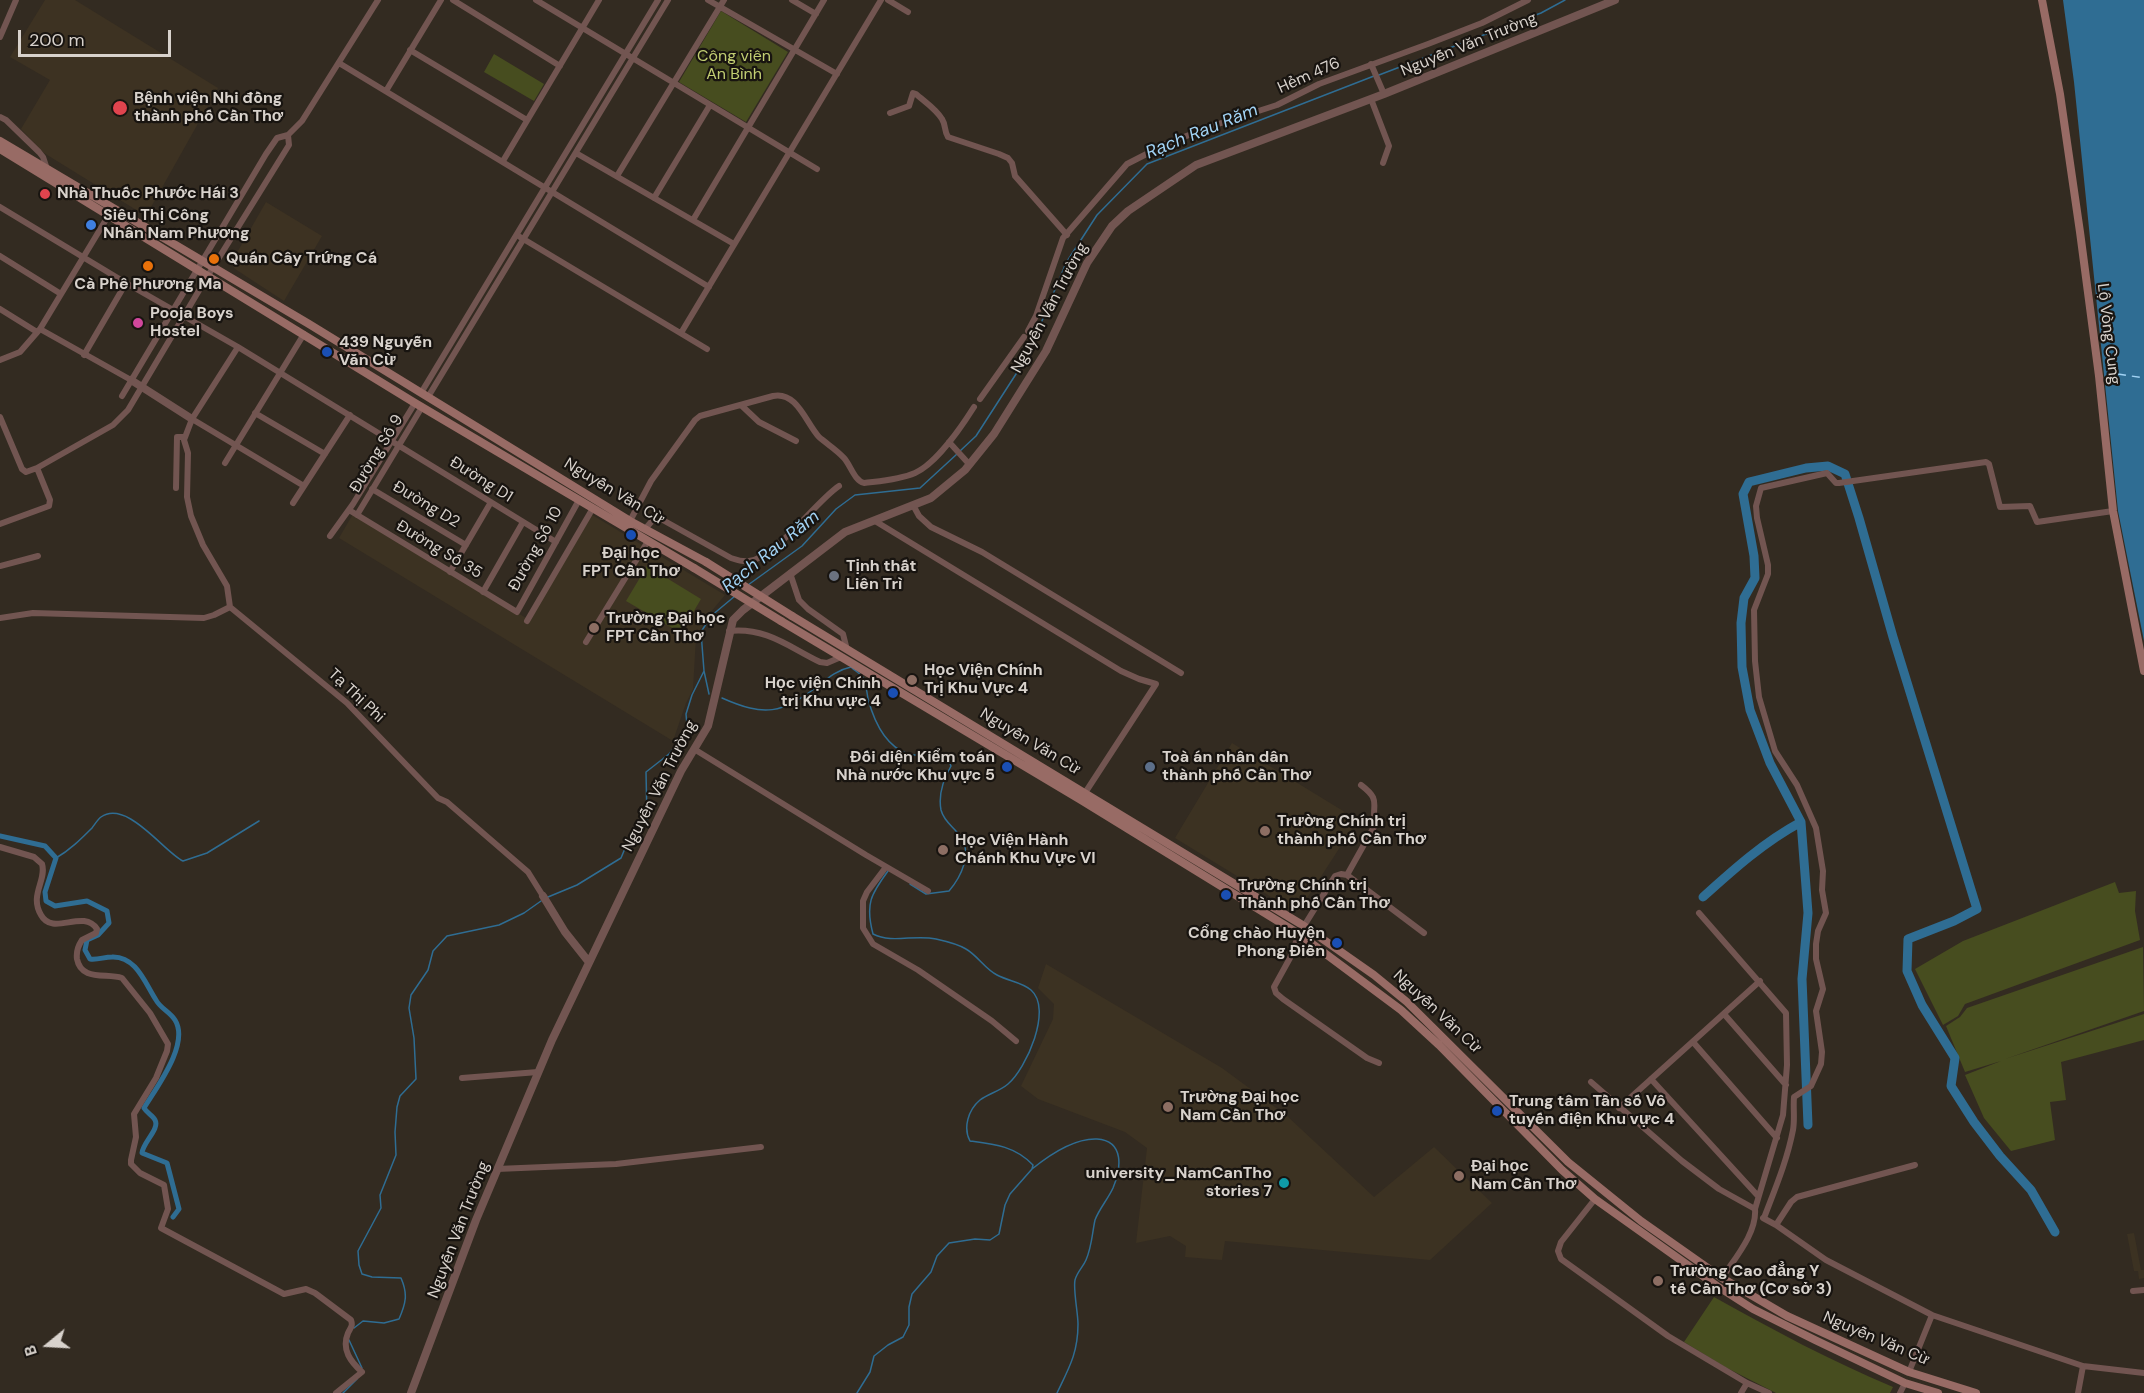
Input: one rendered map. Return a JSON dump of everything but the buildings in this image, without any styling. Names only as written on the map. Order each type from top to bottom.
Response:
[{"type":"main road","name":"Lộ Vòng Cung","points":[[2042,0],[2060,94],[2080,232],[2099,376],[2113,511],[2144,671]]},
{"type":"main road","name":"Nguyễn Văn Cừ","points":[[1,145],[47,169],[207,277],[418,405],[581,496],[706,562],[792,616],[845,654]]},
{"type":"main road","name":"Nguyễn Văn Cừ","points":[[1,145],[111,212],[203,261],[309,324],[581,496],[593,508],[781,621],[845,654],[1083,796],[1179,849],[1304,926],[1374,975],[1407,1002],[1595,1199],[1636,1229],[1720,1282],[1787,1316],[1818,1336],[1905,1383],[1938,1393]]},
{"type":"main road","points":[[304,334],[309,324]]},
{"type":"main road","name":"Nguyễn Văn Cừ","points":[[1083,796],[1173,858],[1299,934],[1401,1010],[1565,1166],[1720,1282]]},
{"type":"main road","points":[[1173,858],[1179,849]]},
{"type":"main road","name":"Nguyễn Văn Cừ","points":[[1818,1336],[1908,1372],[1976,1393]]},
{"type":"main road","points":[[1905,1383],[1908,1372]]},
{"type":"street","points":[[0,37],[16,0]]},
{"type":"street","points":[[122,396],[196,270],[278,138],[288,135],[302,121],[378,0]]},
{"type":"street","points":[[386,90],[441,0]]},
{"type":"street","points":[[453,0],[560,66]]},
{"type":"street","points":[[536,0],[817,169]]},
{"type":"street","points":[[503,161],[598,0]]},
{"type":"street","points":[[330,536],[392,440],[418,405],[520,237],[553,191],[576,153],[658,0]]},
{"type":"street","points":[[520,237],[545,186],[668,0]]},
{"type":"street","points":[[708,0],[837,75]]},
{"type":"street","points":[[617,176],[724,0]]},
{"type":"street","points":[[792,0],[816,14]]},
{"type":"street","points":[[693,220],[824,0]]},
{"type":"street","points":[[681,333],[881,0]]},
{"type":"street","points":[[888,0],[908,12]]},
{"type":"street","name":"Hẻm 476","points":[[980,399],[1036,316],[1060,245],[1127,164],[1212,126],[1277,105],[1319,84],[1482,23],[1528,0]]},
{"type":"street","name":"Nguyễn Văn Trường","points":[[411,1393],[497,1169],[538,1072],[588,960],[681,771],[708,726],[733,620],[742,610],[845,532],[931,498],[994,434],[1046,351],[1087,262],[1112,226],[1128,211],[1196,165],[1371,99],[1615,0]]},
{"type":"street","points":[[410,50],[527,120]]},
{"type":"street","points":[[339,63],[709,287]]},
{"type":"street","points":[[1372,66],[1384,93]]},
{"type":"street","points":[[890,113],[909,106],[913,93],[916,94],[938,114],[948,137],[1008,158],[1012,163],[1015,176],[1027,192],[1067,235]]},
{"type":"street","points":[[1371,99],[1389,146],[1383,164]]},
{"type":"street","points":[[654,198],[710,105]]},
{"type":"street","points":[[0,117],[39,152],[47,169]]},
{"type":"street","points":[[0,421],[22,469],[26,472],[113,425],[128,410],[142,389],[207,277],[289,145],[288,135]]},
{"type":"street","points":[[576,153],[734,244]]},
{"type":"street","name":"Đường D1","points":[[0,207],[280,372],[556,542]]},
{"type":"street","points":[[0,360],[20,352],[39,330],[111,212]]},
{"type":"street","points":[[520,237],[708,349]]},
{"type":"street","points":[[0,256],[61,294]]},
{"type":"street","points":[[84,355],[126,283]]},
{"type":"street","points":[[0,309],[131,380],[142,389],[304,486]]},
{"type":"street","points":[[225,463],[304,334]]},
{"type":"street","points":[[0,618],[33,614],[204,618],[230,607],[227,586],[197,534],[191,516],[188,497],[188,453],[184,437],[192,419],[238,347]]},
{"type":"street","points":[[630,521],[651,481],[691,423],[700,416],[782,396],[796,405],[818,436],[845,459],[860,482],[891,479],[918,472],[950,443],[974,407]]},
{"type":"street","name":"Đường Số 9","points":[[357,515],[399,444],[418,405]]},
{"type":"street","points":[[742,406],[759,422],[796,441]]},
{"type":"street","points":[[255,413],[325,454]]},
{"type":"street","points":[[293,503],[350,415]]},
{"type":"street","points":[[176,488],[177,437],[184,437]]},
{"type":"street","points":[[950,443],[967,461]]},
{"type":"street","points":[[1764,1218],[1785,1163],[1793,1129],[1794,1100],[1796,1095],[1811,1086],[1820,1068],[1822,1058],[1816,1011],[1823,989],[1816,959],[1816,944],[1818,931],[1826,913],[1822,890],[1823,871],[1816,828],[1797,785],[1775,751],[1759,697],[1755,661],[1754,610],[1767,581],[1768,565],[1756,506],[1761,488],[1827,473],[1836,483],[1839,483],[1986,462],[1989,464],[2000,507],[2030,506],[2037,522],[2113,511]]},
{"type":"street","points":[[0,524],[49,506],[50,500],[37,468]]},
{"type":"street","points":[[645,529],[652,521],[661,519],[731,558],[741,562],[751,561],[766,554],[785,538],[828,494],[839,486]]},
{"type":"street","name":"Đường D2","points":[[372,489],[466,545]]},
{"type":"street","name":"Đường Số 10","points":[[517,612],[581,496]]},
{"type":"street","points":[[450,572],[491,502]]},
{"type":"street","points":[[913,505],[919,516],[931,527],[982,552],[1181,673]]},
{"type":"street","points":[[527,621],[593,508]]},
{"type":"street","name":"Đường Số 35","points":[[348,510],[517,612]]},
{"type":"street","points":[[875,521],[1121,671],[1156,684],[1083,796]]},
{"type":"street","points":[[483,592],[523,522]]},
{"type":"street","points":[[586,642],[648,541]]},
{"type":"street","points":[[0,566],[38,556]]},
{"type":"street","points":[[729,631],[749,630],[765,633],[820,662],[826,663],[845,654],[843,634],[799,600],[790,573]]},
{"type":"street","name":"Tạ Thị Phi","points":[[230,607],[347,704],[438,798],[447,802],[463,819],[528,872],[565,932],[588,960]]},
{"type":"street","points":[[694,749],[928,891]]},
{"type":"street","points":[[1347,875],[1375,825],[1373,815],[1375,799],[1361,785]]},
{"type":"street","points":[[0,847],[34,857],[42,864],[43,874],[37,895],[41,916],[49,924],[77,920],[93,923],[97,929],[96,933],[84,938],[76,951],[80,968],[94,975],[122,978],[150,1013],[166,1040],[168,1051],[160,1070],[134,1114],[136,1137],[131,1160],[131,1164],[140,1173],[164,1185],[168,1209],[161,1228],[284,1294],[306,1289],[315,1293],[351,1320],[353,1325],[347,1338],[346,1351],[352,1362],[362,1372],[336,1393]]},
{"type":"street","points":[[886,867],[863,901],[863,928],[873,944],[918,969],[992,1021],[1016,1041]]},
{"type":"street","points":[[1379,1063],[1367,1058],[1283,999],[1274,990],[1277,979],[1290,958],[1299,934],[1331,879],[1341,874],[1347,875],[1374,894],[1424,933]]},
{"type":"street","points":[[1699,913],[1786,1013],[1786,1085],[1783,1114],[1758,1196],[1753,1228],[1720,1282]]},
{"type":"street","points":[[1619,1108],[1760,981]]},
{"type":"street","points":[[1401,1010],[1407,1002]]},
{"type":"street","points":[[1724,1014],[1786,1085]]},
{"type":"street","points":[[1693,1042],[1777,1138]]},
{"type":"street","points":[[462,1077],[538,1072]]},
{"type":"street","points":[[1651,1078],[1758,1196]]},
{"type":"street","points":[[1591,1082],[1682,1161],[1719,1189],[1755,1209]]},
{"type":"street","points":[[497,1169],[616,1164],[761,1147]]},
{"type":"street","points":[[1776,1225],[1791,1202],[1797,1197],[1915,1165]]},
{"type":"street","points":[[1595,1199],[1561,1242],[1558,1251],[1561,1259],[1668,1336],[1747,1383],[1769,1393]]},
{"type":"street","points":[[1756,1217],[1764,1218],[1776,1225],[1826,1260],[1932,1315],[2083,1366],[2144,1373]]},
{"type":"street","points":[[1636,1229],[1641,1221]]},
{"type":"street","points":[[2133,1291],[2144,1290]]},
{"type":"street","points":[[1908,1372],[1932,1315]]},
{"type":"street","points":[[2078,1393],[2083,1366]]},
{"type":"street","points":[[1741,1393],[1747,1383]]},
{"type":"street","points":[[1900,1393],[1905,1383]]},
{"type":"shaded area","name":"Bệnh viện Nhi đồng thành phố Cần Thơ","points":[[45,0],[75,0],[218,88],[146,216],[44,153],[21,129],[50,80],[10,57]]},
{"type":"shaded area","points":[[266,202],[322,236],[284,301],[235,269],[231,263]]},
{"type":"shaded area","name":"Trường Đại học FPT Cần Thơ","points":[[589,513],[725,595],[710,613],[696,637],[693,689],[673,741],[339,538],[353,514],[526,618]]},
{"type":"shaded area","name":"Trường Chính trị thành phố Cần Thơ","points":[[1232,743],[1353,817],[1355,824],[1300,909],[1294,911],[1175,838]]},
{"type":"shaded area","name":"Trường Đại học Nam Cần Thơ","points":[[1046,964],[1222,1068],[1287,1116],[1374,1197],[1434,1147],[1492,1203],[1430,1260],[1225,1241],[1222,1260],[1185,1257],[1186,1246],[1170,1236],[1136,1243],[1147,1148],[1125,1132],[1038,1099],[1021,1086],[1053,1019],[1054,1004],[1038,988]]},
{"type":"shaded area","points":[[2134,1233],[2141,1270],[2144,1270],[2144,1278],[2139,1279],[2138,1271],[2134,1271],[2127,1234]]},
{"type":"green space","name":"Công viên An Bình","points":[[721,11],[788,52],[746,122],[679,82]]},
{"type":"green space","points":[[494,54],[544,84],[534,101],[484,72]]},
{"type":"green space","points":[[647,566],[701,599],[681,633],[626,601]]},
{"type":"green space","points":[[2115,882],[2119,893],[2136,891],[2135,911],[2140,940],[1965,1004],[1958,1016],[1943,1025],[1915,969],[1963,941]]},
{"type":"green space","points":[[2143,947],[2144,1011],[2005,1059],[2144,1014],[2144,1040],[2061,1062],[2066,1100],[2050,1102],[2055,1140],[2011,1151],[1984,1118],[1965,1075],[2001,1061],[1965,1072],[1946,1026],[1960,1017],[1967,1008]]},
{"type":"green space","points":[[1714,1297],[1802,1345],[1893,1387],[1890,1393],[1776,1393],[1727,1368],[1684,1342]]},
{"type":"water","points":[[2063,0],[2144,0],[2144,641],[2118,511],[2074,82]]},
{"type":"waterway","name":"Rạch Rau Răm","points":[[1379,75],[1541,13],[1565,0]]},
{"type":"waterway","name":"Rạch Rau Răm","points":[[960,451],[976,436],[1027,357],[1066,263],[1097,215],[1147,164],[1374,76]]},
{"type":"waterway","name":"Rạch Rau Răm","points":[[748,585],[802,546],[836,509],[855,495],[920,488],[957,454]]},
{"type":"waterway","points":[[1808,1125],[1802,979],[1808,913],[1801,822],[1770,763],[1750,710],[1742,667],[1741,623],[1744,598],[1755,578],[1754,556],[1743,494],[1749,482],[1806,468],[1828,466],[1845,474],[1977,909],[1954,921],[1908,939],[1907,971],[1922,1005],[1955,1058],[1951,1086],[1974,1122],[2000,1156],[2031,1190],[2055,1232]]},
{"type":"waterway","name":"Rạch Rau Răm","points":[[548,897],[577,885],[621,858],[626,846],[647,819],[646,772],[669,754],[681,740],[687,725],[686,714],[692,695],[704,671],[701,632],[711,616],[735,596]]},
{"type":"waterway","points":[[722,698],[750,708],[772,710],[793,702],[833,674],[851,667],[863,678],[874,716],[882,732],[893,745],[913,755],[945,753],[951,766],[942,787],[941,810],[944,818],[964,843],[964,865],[949,891],[926,894],[910,884]]},
{"type":"waterway","points":[[704,671],[709,694]]},
{"type":"waterway","points":[[56,858],[79,840],[100,818],[111,813],[122,815],[133,821],[183,861],[207,853],[259,821]]},
{"type":"waterway","points":[[1703,897],[1762,847],[1801,822]]},
{"type":"waterway","points":[[0,836],[45,846],[56,858],[45,892],[46,901],[55,906],[87,901],[107,911],[109,923],[98,935],[87,940],[85,950],[90,959],[120,958],[134,966],[158,1003],[175,1020],[178,1030],[175,1053],[170,1066],[144,1108],[156,1124],[142,1153],[167,1163],[179,1209],[173,1217]]},
{"type":"waterway","points":[[888,871],[877,886],[871,900],[870,915],[873,934],[896,939],[928,938],[959,946],[1001,977],[1027,987],[1037,999],[1038,1024],[1029,1053],[1008,1084],[980,1100],[972,1109],[967,1125],[970,1141],[1011,1150],[1033,1165],[1032,1169],[1062,1149],[1079,1141],[1088,1139],[1106,1141],[1116,1150],[1119,1165],[1116,1181],[1095,1220],[1088,1255],[1075,1280],[1078,1324],[1076,1344],[1072,1360],[1057,1393]]},
{"type":"waterway","name":"Rạch Rau Răm","points":[[354,1328],[363,1321],[384,1323],[399,1319],[405,1303],[405,1289],[401,1278],[372,1277],[362,1274],[358,1251],[381,1208],[380,1195],[396,1155],[395,1132],[400,1096],[416,1079],[414,1038],[409,1008],[411,995],[428,970],[433,951],[447,936],[499,925],[524,913],[541,901]]},
{"type":"waterway","points":[[857,1393],[870,1372],[874,1356],[903,1337],[909,1325],[912,1294],[931,1272],[937,1256],[949,1243],[975,1239],[990,1240],[999,1234],[1005,1205],[1010,1194],[1032,1169]]},
{"type":"waterway","name":"Rạch Rau Răm","points":[[349,1340],[362,1368]]},
{"type":"waterway","name":"Rạch Rau Răm","points":[[343,1393],[357,1379]]},
{"type":"ferry route","points":[[2118,374],[2144,378]]},
{"type":"place","name":"Bệnh viện Nhi đồng thành phố Cần Thơ","points":[[120,108]]},
{"type":"place","name":"Nhà Thuốc Phước Hái 3","points":[[45,194]]},
{"type":"place","name":"Siêu Thị Công Nhân Nam Phương","points":[[91,225]]},
{"type":"place","name":"Quán Cây Trứng Cá","points":[[214,259]]},
{"type":"place","name":"Cà Phê Phương Ma","points":[[148,266]]},
{"type":"place","name":"Pooja Boys Hostel","points":[[138,323]]},
{"type":"place","name":"439 Nguyễn Văn Cừ","points":[[327,352]]},
{"type":"place","name":"Đại học FPT Cần Thơ","points":[[631,535]]},
{"type":"place","name":"Tịnh thất Liên Trì","points":[[834,576]]},
{"type":"place","name":"Trường Đại học FPT Cần Thơ","points":[[594,628]]},
{"type":"place","name":"Học Viện Chính Trị Khu Vực 4","points":[[912,680]]},
{"type":"place","name":"Học viện Chính trị Khu vực 4","points":[[893,693]]},
{"type":"place","name":"Đối diện Kiểm toán Nhà nước Khu vực 5","points":[[1007,767]]},
{"type":"place","name":"Toà án nhân dân thành phố Cần Thơ","points":[[1150,767]]},
{"type":"place","name":"Trường Chính trị thành phố Cần Thơ","points":[[1265,831]]},
{"type":"place","name":"Học Viện Hành Chánh Khu Vực VI","points":[[943,850]]},
{"type":"place","name":"Trường Chính trị Thành phố Cần Thơ","points":[[1226,895]]},
{"type":"place","name":"Cổng chào Huyện Phong Điền","points":[[1337,943]]},
{"type":"place","name":"Trường Đại học Nam Cần Thơ","points":[[1168,1107]]},
{"type":"place","name":"Trung tâm Tần số Vô tuyến điện Khu vực 4","points":[[1497,1111]]},
{"type":"place","name":"Đại học Nam Cần Thơ","points":[[1459,1176]]},
{"type":"place","name":"university_NamCanTho stories 7","points":[[1284,1183]]},
{"type":"place","name":"Trường Cao đẳng Y tế Cần Thơ (Cơ sở 3)","points":[[1658,1281]]}]
